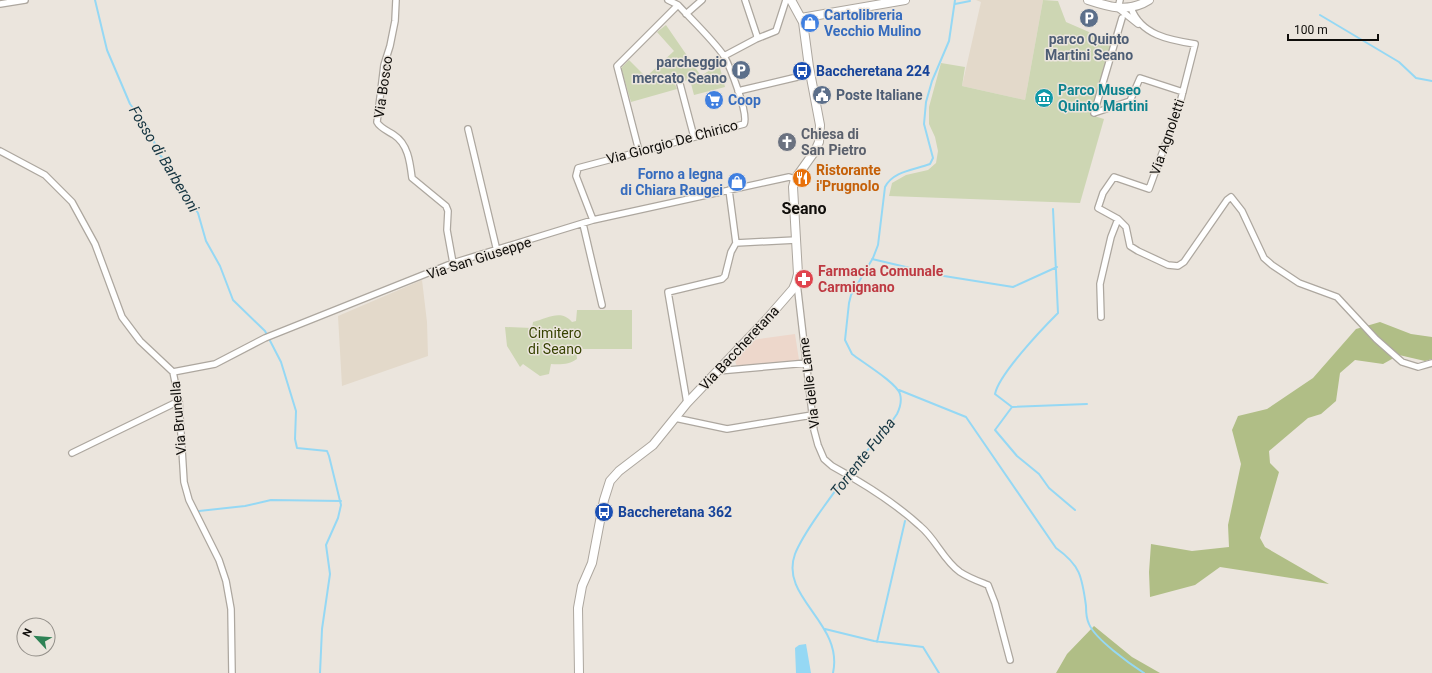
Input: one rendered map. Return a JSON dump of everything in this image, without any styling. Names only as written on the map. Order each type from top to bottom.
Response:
[{"type":"street","points":[[0,4],[25,0]]},
{"type":"street","name":"Via Bosco","points":[[396,0],[395,21],[390,46],[384,65],[376,122],[399,139],[402,143],[409,156],[412,178],[446,206],[448,211],[447,230],[453,263]]},
{"type":"street","points":[[639,151],[617,66],[678,5],[668,0]]},
{"type":"street","points":[[686,14],[702,0]]},
{"type":"street","points":[[745,0],[756,37]]},
{"type":"street","points":[[724,56],[756,37],[776,31],[786,0]]},
{"type":"street","points":[[791,0],[801,18],[820,125],[820,133],[815,151],[793,179],[796,240],[796,282]]},
{"type":"street","points":[[801,18],[867,3],[905,0]]},
{"type":"street","points":[[1088,0],[1119,4],[1131,8],[1140,6],[1149,0]]},
{"type":"street","name":"Via Agnoletti","points":[[1118,219],[1098,208],[1103,193],[1114,177],[1149,189],[1183,92],[1196,44],[1175,41],[1159,36],[1130,19],[1119,4]]},
{"type":"street","name":"Via Giorgio De Chirico","points":[[593,220],[576,176],[578,168],[744,124],[746,117],[738,91],[724,56],[678,5]]},
{"type":"street","name":"Via Agnoletti","points":[[1131,8],[1136,20],[1142,26]]},
{"type":"street","points":[[1122,18],[1094,113],[1130,100],[1140,78],[1183,92]]},
{"type":"street","points":[[738,91],[810,74]]},
{"type":"street","points":[[680,84],[694,137]]},
{"type":"street","points":[[468,129],[497,251]]},
{"type":"street","name":"Via Brunella","points":[[0,151],[45,175],[72,202],[95,244],[122,317],[140,341],[173,372],[179,401],[184,482],[189,500],[219,560],[226,581],[231,609],[232,673]]},
{"type":"street","name":"Via San Giuseppe","points":[[173,372],[215,364],[265,338],[453,263],[497,251],[593,220],[729,190],[793,179]]},
{"type":"street","points":[[687,403],[668,292],[722,279],[725,276],[730,252],[736,243],[729,190]]},
{"type":"street","points":[[1101,317],[1100,284],[1111,237],[1118,219],[1126,227],[1130,246],[1168,265],[1178,266],[1184,262],[1227,200],[1231,197],[1242,211],[1264,258],[1299,283],[1337,297],[1344,306],[1402,362],[1418,367],[1432,363]]},
{"type":"street","points":[[582,224],[602,305]]},
{"type":"street","points":[[736,243],[796,240]]},
{"type":"street","name":"Via delle Lame","points":[[796,282],[807,362],[812,415],[818,445],[824,459],[832,466],[852,477],[905,513],[922,527],[948,560],[959,571],[971,578],[988,584],[995,603],[1010,660]]},
{"type":"street","name":"Via Baccheretana","points":[[579,673],[578,608],[582,586],[592,563],[607,488],[619,471],[653,446],[687,403],[789,295],[796,282]]},
{"type":"street","points":[[718,371],[807,362]]},
{"type":"street","points":[[72,453],[179,401]]},
{"type":"street","points":[[675,418],[727,429],[812,415]]},
{"type":"shaded area","points":[[976,0],[1043,0],[1025,100],[962,86],[981,2]]},
{"type":"shaded area","points":[[422,280],[427,322],[428,356],[342,386],[338,316]]},
{"type":"shaded area","points":[[795,334],[799,360],[737,367],[734,358],[752,340]]},
{"type":"green space","name":"Parco Museo Quinto Martini","points":[[1043,0],[1058,1],[1066,22],[1112,42],[1091,115],[1104,119],[1080,203],[889,196],[892,183],[906,175],[928,170],[936,163],[938,151],[935,137],[929,124],[929,107],[941,63],[965,67],[962,86],[1025,100]]},
{"type":"green space","points":[[666,25],[701,76],[719,64],[725,87],[694,95],[690,80],[674,82],[677,89],[631,102],[621,68],[629,60],[646,77],[674,51],[657,32]]},
{"type":"green space","name":"Cimitero di Seano","points":[[577,310],[632,310],[632,349],[576,349],[577,359],[565,364],[551,364],[549,374],[540,376],[523,364],[520,367],[507,346],[505,327],[532,328],[533,322],[559,315],[568,318],[572,322],[576,321]]},
{"type":"green space","points":[[1380,322],[1411,334],[1432,337],[1432,359],[1425,361],[1399,355],[1383,364],[1355,360],[1340,373],[1336,401],[1321,414],[1308,418],[1269,451],[1270,463],[1279,472],[1260,538],[1265,547],[1329,584],[1220,567],[1195,585],[1150,597],[1149,572],[1151,544],[1192,551],[1229,547],[1228,525],[1241,464],[1232,430],[1238,416],[1267,409],[1313,378],[1356,329]]},
{"type":"green space","points":[[1094,626],[1132,657],[1160,673],[1056,673],[1067,654]]},
{"type":"water","points":[[806,644],[811,673],[796,673],[795,648],[799,645]]},
{"type":"waterway","name":"Fosso di Barberoni","points":[[95,0],[107,50],[130,104],[148,127],[159,154],[173,170],[182,190],[198,213],[206,241],[220,266],[233,300],[265,331],[281,362],[296,411],[295,439],[297,448],[327,451],[329,456],[341,505],[338,518],[326,545],[330,574],[322,629],[320,673]]},
{"type":"waterway","name":"Torrente Furba","points":[[833,673],[834,655],[829,640],[822,625],[803,598],[796,584],[792,570],[797,548],[810,527],[842,481],[890,424],[900,407],[901,397],[893,384],[852,354],[845,340],[849,303],[851,295],[873,258],[878,245],[885,187],[899,174],[930,164],[933,158],[924,124],[926,102],[932,81],[949,41],[955,0]]},
{"type":"waterway","points":[[955,4],[970,1]]},
{"type":"waterway","points":[[1320,15],[1399,62],[1416,78],[1432,81]]},
{"type":"waterway","points":[[1053,209],[1058,313],[1004,375],[995,394],[1012,407],[1087,404]]},
{"type":"waterway","points":[[872,259],[944,276],[1013,287],[1057,267]]},
{"type":"waterway","points":[[899,390],[966,417],[1056,548],[1075,566],[1081,579],[1085,596],[1087,617],[1093,630],[1105,644],[1144,673]]},
{"type":"waterway","points":[[1012,407],[995,430],[1017,456],[1039,474],[1049,488],[1075,510]]},
{"type":"waterway","points":[[199,511],[245,506],[271,500],[341,501]]},
{"type":"waterway","points":[[877,642],[905,521]]},
{"type":"waterway","points":[[825,629],[874,641],[923,647],[939,673]]},
{"type":"place","name":"parco Quinto Martini Seano","points":[[1089,18]]},
{"type":"place","name":"Cartolibreria Vecchio Mulino","points":[[810,23]]},
{"type":"place","name":"parcheggio mercato Seano","points":[[741,70]]},
{"type":"place","name":"Baccheretana 224","points":[[802,71]]},
{"type":"place","name":"Poste Italiane","points":[[822,95]]},
{"type":"place","name":"Parco Museo Quinto Martini","points":[[1044,98]]},
{"type":"place","name":"Coop","points":[[714,100]]},
{"type":"place","name":"Chiesa di San Pietro","points":[[787,142]]},
{"type":"place","name":"Ristorante i'Prugnolo","points":[[802,178]]},
{"type":"place","name":"Forno a legna di Chiara Raugei","points":[[737,182]]},
{"type":"place","name":"Farmacia Comunale Carmignano","points":[[804,279]]},
{"type":"place","name":"Baccheretana 362","points":[[604,512]]},
{"type":"district","name":"Seano","points":[[804,208]]}]
